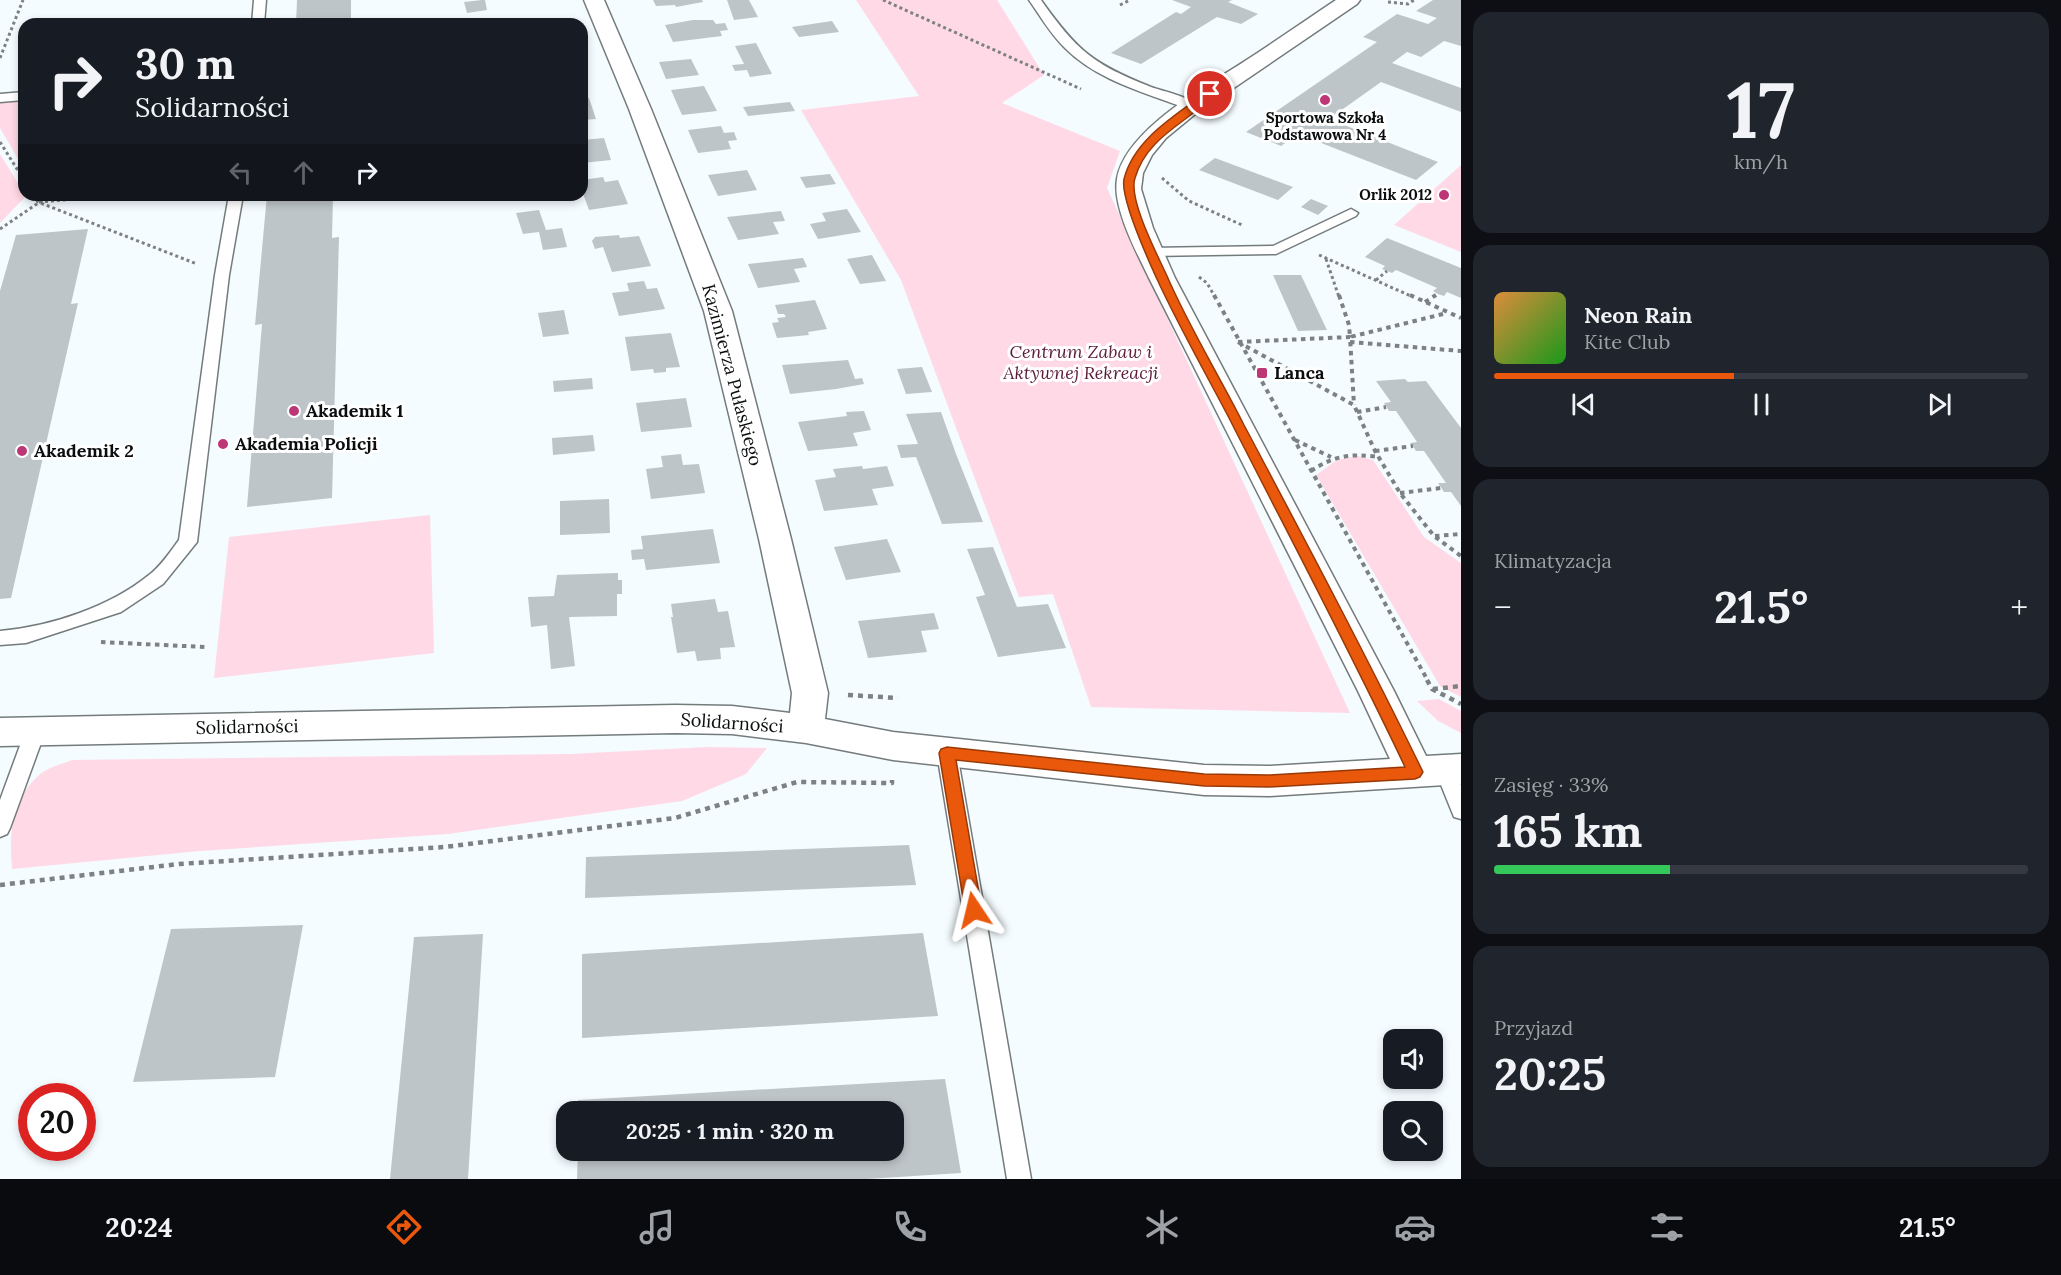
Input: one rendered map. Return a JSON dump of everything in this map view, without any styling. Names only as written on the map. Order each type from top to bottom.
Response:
[{"type":"street","name":"Kazimierza Pułaskiego","points":[[594,0],[718,311],[775,538],[810,693],[806,729]]},
{"type":"street","points":[[1350,0],[1192,106],[1143,150],[1129,178],[1128,190],[1150,252],[1376,691],[1440,770]]},
{"type":"street","name":"Solidarności","points":[[0,732],[675,719],[732,720],[806,729],[893,746],[947,753],[1204,780],[1269,781],[1440,770]]},
{"type":"lane","points":[[258,18],[260,0]]},
{"type":"lane","points":[[1035,0],[1054,28],[1078,54],[1112,74],[1192,106]]},
{"type":"lane","points":[[0,98],[18,96]]},
{"type":"lane","points":[[0,638],[26,636],[115,606],[157,579],[188,542],[222,274],[235,201]]},
{"type":"lane","points":[[1150,252],[1276,250],[1351,213]]},
{"type":"lane","points":[[0,828],[35,732]]},
{"type":"lane","points":[[947,753],[1019,1179]]},
{"type":"lane","points":[[1440,770],[1461,811]]},
{"type":"path","points":[[0,58],[22,0]]},
{"type":"path","points":[[883,0],[1083,90]]},
{"type":"path","points":[[1120,5],[1130,0]]},
{"type":"path","points":[[1388,2],[1408,4],[1414,0]]},
{"type":"path","points":[[0,142],[18,170]]},
{"type":"path","points":[[0,230],[38,202],[50,201]]},
{"type":"path","points":[[38,202],[222,274]]},
{"type":"path","points":[[1326,258],[1349,325],[1354,405],[1357,412],[1375,451],[1400,493],[1434,536],[1461,556]]},
{"type":"path","points":[[1376,280],[1387,271]]},
{"type":"path","points":[[1425,302],[1438,294]]},
{"type":"path","points":[[1238,342],[1350,337],[1448,313]]},
{"type":"path","points":[[1238,342],[1354,405]]},
{"type":"path","points":[[1238,342],[1432,689],[1461,704]]},
{"type":"path","points":[[1350,342],[1461,351]]},
{"type":"path","points":[[1357,412],[1386,407]]},
{"type":"path","points":[[1293,439],[1332,458]]},
{"type":"path","points":[[1375,451],[1413,446]]},
{"type":"path","points":[[1311,471],[1332,458],[1353,453],[1379,457]]},
{"type":"path","points":[[1400,493],[1441,488]]},
{"type":"path","points":[[1434,536],[1461,534]]},
{"type":"path","points":[[99,642],[205,646]]},
{"type":"path","points":[[1432,689],[1461,686]]},
{"type":"path","points":[[0,885],[179,864],[445,847],[675,818],[797,782],[892,783],[892,774]]},
{"type":"green space","name":"Centrum Zabaw i Aktywnej Rekreacji","points":[[856,0],[997,0],[1044,75],[1002,103],[1120,151],[1107,188],[1350,713],[1091,707],[1053,594],[1019,597],[901,280],[801,110],[919,96]]},
{"type":"green space","points":[[18,102],[18,159],[0,128],[0,103]]},
{"type":"green space","points":[[0,154],[18,183],[18,201],[21,201],[0,223]]},
{"type":"green space","name":"Orlik 2012","points":[[1461,165],[1461,252],[1394,225]]},
{"type":"green space","points":[[1358,456],[1373,460],[1424,537],[1461,563],[1461,697],[1440,686],[1316,475],[1337,460]]},
{"type":"green space","points":[[430,515],[434,653],[214,678],[229,537]]},
{"type":"green space","points":[[1439,699],[1461,711],[1461,733],[1438,721],[1417,701]]},
{"type":"green space","points":[[708,747],[767,748],[746,774],[682,801],[448,834],[200,851],[12,869],[12,831],[22,796],[41,773],[72,760],[569,754]]},
{"type":"building","points":[[297,0],[351,0],[351,18],[296,18]]},
{"type":"building","points":[[485,0],[487,10],[467,13],[464,2]]},
{"type":"building","points":[[653,0],[702,0],[703,2],[676,7],[675,5],[656,6]]},
{"type":"building","points":[[727,0],[749,0],[758,17],[734,20]]},
{"type":"building","points":[[1172,0],[1232,0],[1228,2],[1258,14],[1241,24],[1217,17],[1141,64],[1111,53],[1176,12],[1181,14],[1191,7]]},
{"type":"building","name":"Sportowa Szkoła Podstawowa Nr 4","points":[[1433,0],[1461,0],[1461,46],[1444,41],[1421,57],[1407,52],[1392,63],[1461,88],[1461,112],[1381,82],[1329,119],[1438,162],[1416,180],[1298,134],[1281,146],[1246,132],[1377,42],[1363,37],[1397,14],[1428,24],[1437,18],[1416,11]]},
{"type":"building","points":[[693,20],[713,20],[716,24],[725,23],[728,30],[720,31],[722,36],[673,42],[665,25]]},
{"type":"building","points":[[832,21],[839,32],[799,37],[792,27]]},
{"type":"building","points":[[756,43],[772,74],[750,77],[747,70],[735,71],[732,65],[744,64],[735,46]]},
{"type":"building","points":[[691,59],[699,75],[666,79],[659,62]]},
{"type":"building","points":[[704,86],[717,111],[682,115],[671,90]]},
{"type":"building","points":[[588,98],[589,98],[596,119],[588,120]]},
{"type":"building","points":[[790,102],[795,111],[748,116],[743,107]]},
{"type":"building","points":[[721,126],[724,133],[734,132],[737,140],[728,141],[731,149],[698,153],[688,130]]},
{"type":"building","points":[[604,138],[611,160],[588,162],[588,139]]},
{"type":"building","points":[[1215,158],[1293,187],[1278,200],[1199,170]]},
{"type":"building","points":[[747,170],[757,190],[718,196],[708,175]]},
{"type":"building","points":[[830,174],[836,184],[806,188],[800,177]]},
{"type":"building","points":[[603,177],[605,182],[618,180],[628,204],[589,210],[586,201],[588,201],[588,179]]},
{"type":"building","points":[[1311,199],[1328,206],[1318,215],[1301,207]]},
{"type":"building","name":"Akademik 1","points":[[266,201],[333,201],[332,238],[339,237],[332,498],[247,507],[262,324],[255,325]]},
{"type":"building","points":[[847,209],[861,232],[818,239],[810,224],[826,221],[822,213]]},
{"type":"building","points":[[539,210],[546,230],[562,228],[567,247],[543,250],[539,232],[523,234],[516,213]]},
{"type":"building","points":[[781,211],[785,221],[773,222],[779,234],[738,240],[727,217]]},
{"type":"building","name":"Akademik 2","points":[[88,229],[71,304],[78,303],[11,598],[0,599],[0,291],[16,235]]},
{"type":"building","points":[[619,235],[620,238],[639,236],[651,266],[612,272],[603,247],[595,249],[592,241],[595,237]]},
{"type":"building","points":[[1387,238],[1461,268],[1461,298],[1447,292],[1444,296],[1438,294],[1433,291],[1437,288],[1396,270],[1392,273],[1382,269],[1385,266],[1365,257]]},
{"type":"building","points":[[872,255],[886,281],[860,284],[847,259]]},
{"type":"building","points":[[803,258],[807,267],[794,269],[800,282],[758,288],[748,264]]},
{"type":"building","points":[[1273,275],[1301,275],[1327,330],[1298,331]]},
{"type":"building","points":[[644,281],[647,289],[657,288],[665,309],[619,316],[612,293],[629,291],[627,283]]},
{"type":"building","points":[[815,300],[827,329],[808,332],[809,335],[777,338],[772,323],[779,322],[777,318],[786,317],[784,314],[778,314],[775,305]]},
{"type":"building","points":[[564,310],[569,334],[543,337],[538,313]]},
{"type":"building","points":[[671,333],[680,367],[666,368],[666,372],[654,373],[653,369],[631,371],[625,337]]},
{"type":"building","points":[[848,360],[855,379],[862,378],[864,384],[790,394],[782,365]]},
{"type":"building","points":[[922,367],[932,392],[906,394],[897,369]]},
{"type":"building","points":[[592,378],[593,389],[554,392],[553,381]]},
{"type":"building","points":[[1405,379],[1408,382],[1426,381],[1461,428],[1461,506],[1451,492],[1444,492],[1438,483],[1446,483],[1424,451],[1416,451],[1410,443],[1417,442],[1396,411],[1389,411],[1384,403],[1391,402],[1376,381]]},
{"type":"building","points":[[686,398],[692,427],[641,432],[636,403]]},
{"type":"building","points":[[864,411],[871,430],[853,433],[858,446],[808,451],[798,422],[847,416],[846,412]]},
{"type":"building","points":[[941,412],[983,522],[942,524],[916,457],[901,458],[897,445],[918,444],[906,414]]},
{"type":"building","points":[[593,435],[595,451],[553,455],[552,438]]},
{"type":"building","points":[[681,454],[683,465],[699,464],[705,493],[651,499],[646,469],[663,467],[661,456]]},
{"type":"building","points":[[862,466],[863,469],[887,466],[894,486],[872,489],[878,505],[824,511],[815,480],[836,477],[833,469]]},
{"type":"building","points":[[609,499],[610,533],[560,535],[560,501]]},
{"type":"building","points":[[713,529],[720,563],[646,570],[644,559],[632,560],[631,550],[643,549],[641,536]]},
{"type":"building","points":[[887,539],[901,572],[846,580],[834,547]]},
{"type":"building","points":[[993,547],[1017,607],[1048,604],[1066,648],[998,657],[976,597],[985,595],[967,549]]},
{"type":"building","points":[[618,573],[618,580],[622,580],[622,594],[617,594],[617,616],[569,617],[575,666],[551,669],[547,625],[531,627],[528,597],[554,596],[557,575]]},
{"type":"building","points":[[715,599],[718,612],[728,611],[735,647],[720,648],[721,659],[697,661],[695,651],[677,653],[671,604]]},
{"type":"building","points":[[934,613],[939,629],[921,631],[927,652],[868,658],[858,621]]},
{"type":"building","points":[[909,845],[916,885],[585,898],[586,857]]},
{"type":"building","points":[[303,925],[275,1077],[133,1082],[171,929]]},
{"type":"building","points":[[923,933],[938,1016],[582,1038],[582,954]]},
{"type":"building","points":[[483,934],[468,1179],[390,1179],[414,937]]},
{"type":"building","points":[[945,1079],[961,1173],[867,1179],[577,1179],[578,1161],[904,1161],[904,1101],[578,1100]]},
{"type":"place","name":"Sportowa Szkoła Podstawowa Nr 4","points":[[1325,100]]},
{"type":"place","name":"Orlik 2012","points":[[1444,195]]},
{"type":"place","name":"Lanca","points":[[1262,373]]},
{"type":"place","name":"Akademik 1","points":[[294,411]]},
{"type":"place","name":"Akademia Policji","points":[[223,444]]},
{"type":"place","name":"Akademik 2","points":[[22,451]]},
{"type":"route","points":[[974,910],[947,753],[1204,780],[1269,781],[1415,772],[1376,691],[1162,278],[1132,205],[1128,190],[1129,178],[1143,150],[1159,133],[1210,94]]}]
